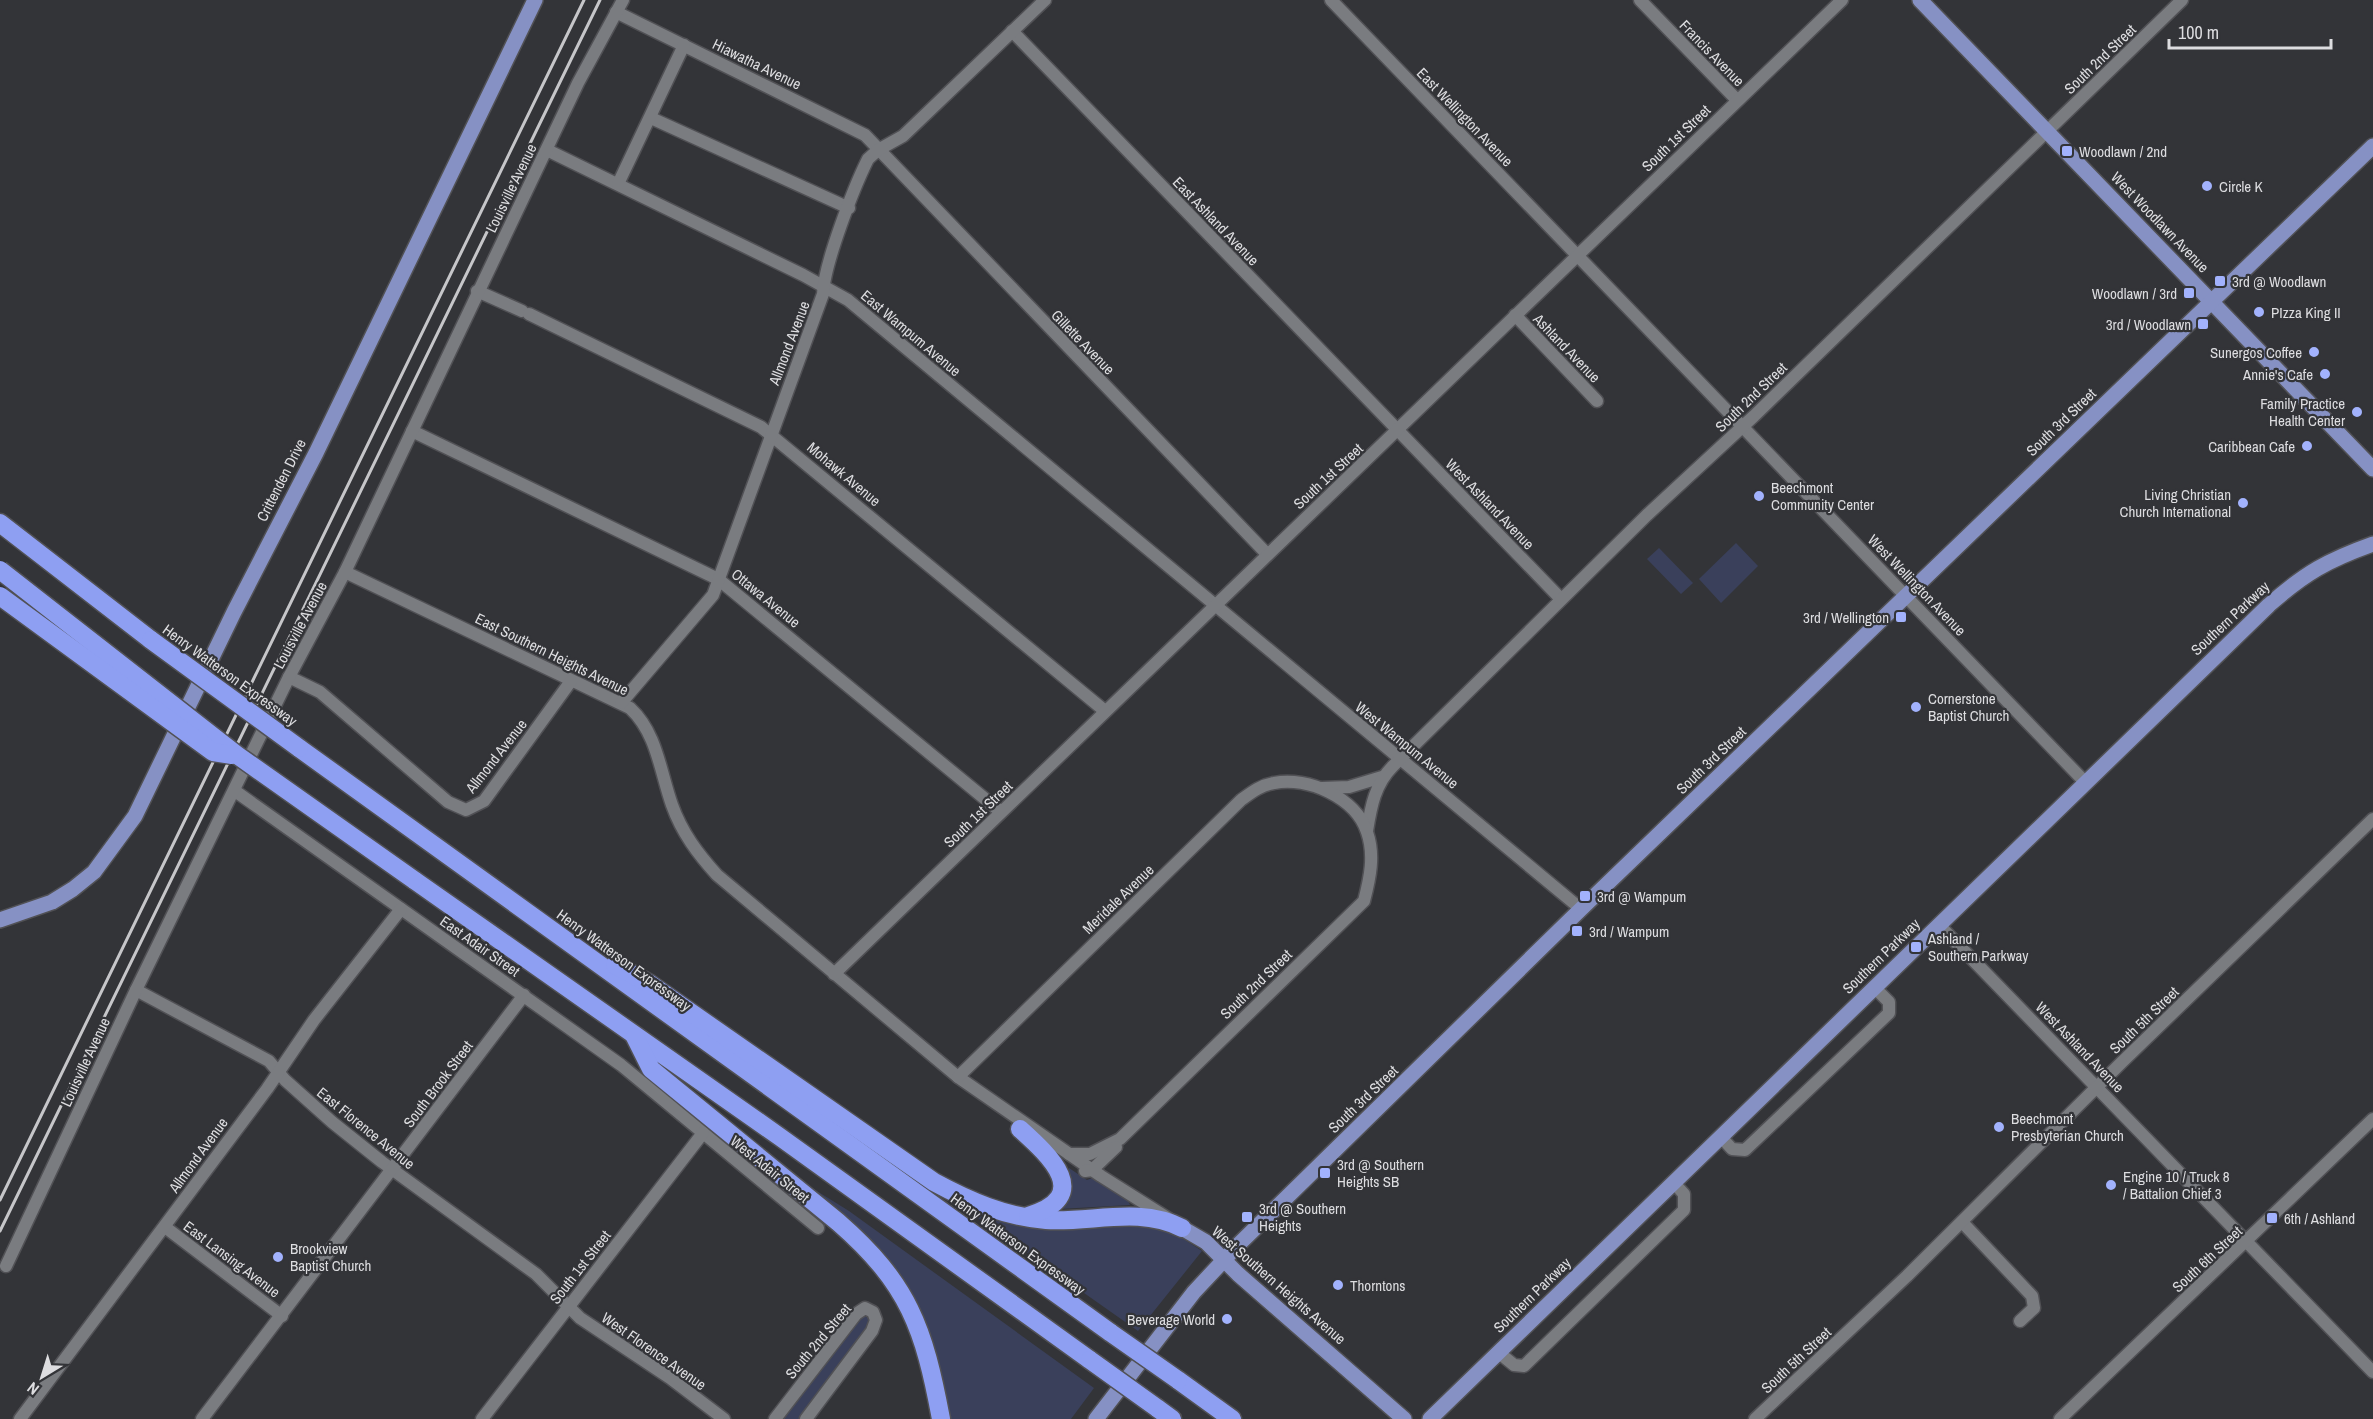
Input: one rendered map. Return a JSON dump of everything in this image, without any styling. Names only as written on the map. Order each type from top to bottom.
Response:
[{"type":"highway","name":"Henry Watterson Expressway","points":[[0,523],[151,640],[299,748],[558,934],[651,1004],[1232,1419]]},
{"type":"highway","points":[[0,570],[237,755],[632,1033],[1172,1419]]},
{"type":"highway","points":[[0,596],[213,752],[237,755]]},
{"type":"highway","points":[[558,934],[650,984],[934,1182],[970,1201],[1025,1217],[1047,1220],[1142,1216],[1182,1228]]},
{"type":"highway","points":[[632,1033],[651,1069],[838,1222],[865,1246],[891,1275],[911,1309],[926,1345],[941,1419]]},
{"type":"highway","points":[[1020,1129],[1051,1158],[1062,1179],[1058,1198],[1050,1206],[1025,1217]]},
{"type":"main road","name":"Crittenden Drive","points":[[0,920],[44,906],[73,889],[94,872],[135,816],[234,612],[316,453],[535,0]]},
{"type":"main road","name":"West Woodlawn Avenue","points":[[1920,0],[2373,470]]},
{"type":"main road","name":"South 3rd Street","points":[[1096,1419],[1188,1300],[1224,1259],[1581,909],[2373,146]]},
{"type":"main road","name":"Southern Parkway","points":[[1430,1419],[1940,925],[2085,781],[2287,588],[2326,562],[2373,544]]},
{"type":"main road","name":"West Southern Heights Avenue","points":[[1182,1228],[1206,1242],[1404,1419]]},
{"type":"street","name":"Louisville Avenue","points":[[6,1266],[136,990],[290,677],[345,572],[477,291],[623,0]]},
{"type":"street","name":"Allmond Avenue","points":[[621,703],[713,595],[824,294],[824,286],[849,208],[868,159],[878,150],[889,146],[903,136],[1045,0]]},
{"type":"street","name":"East Wellington Avenue","points":[[1331,0],[1577,254]]},
{"type":"street","name":"Francis Avenue","points":[[1640,0],[1737,100]]},
{"type":"street","name":"South 1st Street","points":[[834,974],[1842,0]]},
{"type":"street","name":"South 2nd Street","points":[[1069,1154],[1090,1154],[1120,1139],[1364,901],[1371,868],[1367,831],[1373,798],[1382,777],[1561,599],[1743,427],[2182,0]]},
{"type":"street","name":"Hiawatha Avenue","points":[[616,12],[850,126],[865,135],[878,150]]},
{"type":"street","name":"East Ashland Avenue","points":[[1012,32],[1397,431]]},
{"type":"street","points":[[618,184],[684,45]]},
{"type":"street","points":[[651,118],[849,208]]},
{"type":"street","name":"East Wampum Avenue","points":[[547,150],[849,300],[1215,605]]},
{"type":"street","name":"Gillette Avenue","points":[[878,150],[1267,554]]},
{"type":"street","name":"West Wellington Avenue","points":[[1577,254],[2085,781]]},
{"type":"street","name":"Mohawk Avenue","points":[[477,291],[761,427],[1105,711]]},
{"type":"street","name":"Ashland Avenue","points":[[1515,315],[1597,401]]},
{"type":"street","name":"Ottawa Avenue","points":[[412,431],[718,579],[1001,812]]},
{"type":"street","name":"West Ashland Avenue","points":[[1397,431],[1561,599]]},
{"type":"street","name":"East Southern Heights Avenue","points":[[345,572],[630,708],[646,726],[672,806],[697,852],[732,889],[834,974]]},
{"type":"street","name":"West Wampum Avenue","points":[[1215,605],[1581,909]]},
{"type":"street","name":"Allmond Avenue","points":[[290,677],[320,692],[448,802],[466,810],[484,801],[572,681]]},
{"type":"street","name":"Meridale Avenue","points":[[958,1077],[1241,800],[1257,789],[1277,782],[1318,788],[1349,787],[1382,777]]},
{"type":"street","name":"Meridale Avenue","points":[[1318,788],[1349,806]]},
{"type":"street","name":"East Adair Street","points":[[235,791],[621,1065],[703,1133]]},
{"type":"street","name":"South 2nd Street","points":[[1349,806],[1367,831]]},
{"type":"street","name":"South 5th Street","points":[[1755,1419],[1962,1222],[2097,1087],[2373,819]]},
{"type":"street","name":"Allmond Avenue","points":[[20,1419],[152,1239],[165,1227],[279,1073],[314,1020],[400,909]]},
{"type":"street","name":"West Ashland Avenue","points":[[1940,925],[2373,1372]]},
{"type":"street","name":"West Southern Heights Avenue","points":[[834,974],[958,1077],[1092,1170],[1164,1213],[1182,1228]]},
{"type":"street","points":[[1721,1137],[1732,1149],[1745,1150],[1858,1043],[1890,1009],[1889,1002],[1874,987]]},
{"type":"street","name":"East Florence Avenue","points":[[136,990],[269,1061],[332,1122],[392,1170],[536,1274],[568,1306]]},
{"type":"street","name":"South Brook Street","points":[[202,1419],[524,995]]},
{"type":"street","name":"West Southern Heights Avenue","points":[[958,1077],[969,1092],[1081,1172],[1092,1170]]},
{"type":"street","name":"South 6th Street","points":[[2060,1419],[2373,1119]]},
{"type":"street","name":"South 1st Street","points":[[482,1419],[703,1133]]},
{"type":"street","name":"West Adair Street","points":[[703,1133],[818,1228]]},
{"type":"street","name":"South 2nd Street","points":[[1092,1170],[1118,1146],[1120,1139]]},
{"type":"street","points":[[1498,1352],[1514,1365],[1524,1366],[1684,1210],[1684,1194],[1674,1183]]},
{"type":"street","points":[[1962,1222],[2032,1296],[2034,1308],[2020,1321]]},
{"type":"street","name":"East Lansing Avenue","points":[[165,1227],[282,1316]]},
{"type":"street","name":"West Florence Avenue","points":[[568,1306],[580,1318],[670,1378],[724,1419]]},
{"type":"street","name":"South 2nd Street","points":[[775,1419],[856,1314],[865,1308],[873,1312],[876,1320],[872,1330],[806,1419]]},
{"type":"shaded area","points":[[1736,543],[1758,566],[1721,603],[1699,579]]},
{"type":"shaded area","points":[[1659,548],[1693,583],[1681,594],[1647,559]]},
{"type":"shaded area","points":[[1069,1168],[1087,1180],[1092,1178],[1128,1200],[1130,1205],[1059,1209]]},
{"type":"shaded area","points":[[804,1183],[849,1211],[1094,1388],[1071,1419],[948,1419],[932,1342],[910,1294],[880,1253],[844,1217]]},
{"type":"shaded area","points":[[962,1207],[982,1214],[1149,1226],[1176,1234],[1202,1251],[1138,1331]]},
{"type":"shaded area","points":[[862,1316],[870,1318],[870,1324],[800,1419],[781,1419]]},
{"type":"railway","points":[[0,1200],[584,0]]},
{"type":"railway","points":[[0,1231],[600,0]]},
{"type":"place","name":"Woodlawn / 2nd","points":[[2067,151]]},
{"type":"place","name":"Circle K","points":[[2207,186]]},
{"type":"place","name":"3rd @ Woodlawn","points":[[2220,281]]},
{"type":"place","name":"Woodlawn / 3rd","points":[[2189,293]]},
{"type":"place","name":"PIzza King II","points":[[2259,312]]},
{"type":"place","name":"3rd / Woodlawn","points":[[2203,324]]},
{"type":"place","name":"Sunergos Coffee","points":[[2314,352]]},
{"type":"place","name":"Annie's Cafe","points":[[2325,374]]},
{"type":"place","name":"Family Practice Health Center","points":[[2357,412]]},
{"type":"place","name":"Caribbean Cafe","points":[[2307,446]]},
{"type":"place","name":"Beechmont Community Center","points":[[1759,496]]},
{"type":"place","name":"Living Christian Church International","points":[[2243,503]]},
{"type":"place","name":"3rd / Wellington","points":[[1901,617]]},
{"type":"place","name":"Cornerstone Baptist Church","points":[[1916,707]]},
{"type":"place","name":"3rd @ Wampum","points":[[1585,896]]},
{"type":"place","name":"3rd / Wampum","points":[[1577,931]]},
{"type":"place","name":"Ashland / Southern Parkway","points":[[1916,947]]},
{"type":"place","name":"Beechmont Presbyterian Church","points":[[1999,1127]]},
{"type":"place","name":"3rd @ Southern Heights SB","points":[[1325,1173]]},
{"type":"place","name":"Engine 10 / Truck 8 / Battalion Chief 3","points":[[2111,1185]]},
{"type":"place","name":"3rd @ Southern Heights","points":[[1247,1217]]},
{"type":"place","name":"6th / Ashland","points":[[2272,1218]]},
{"type":"place","name":"Brookview Baptist Church","points":[[278,1257]]},
{"type":"place","name":"Thorntons","points":[[1338,1285]]},
{"type":"place","name":"Beverage World","points":[[1227,1319]]}]
